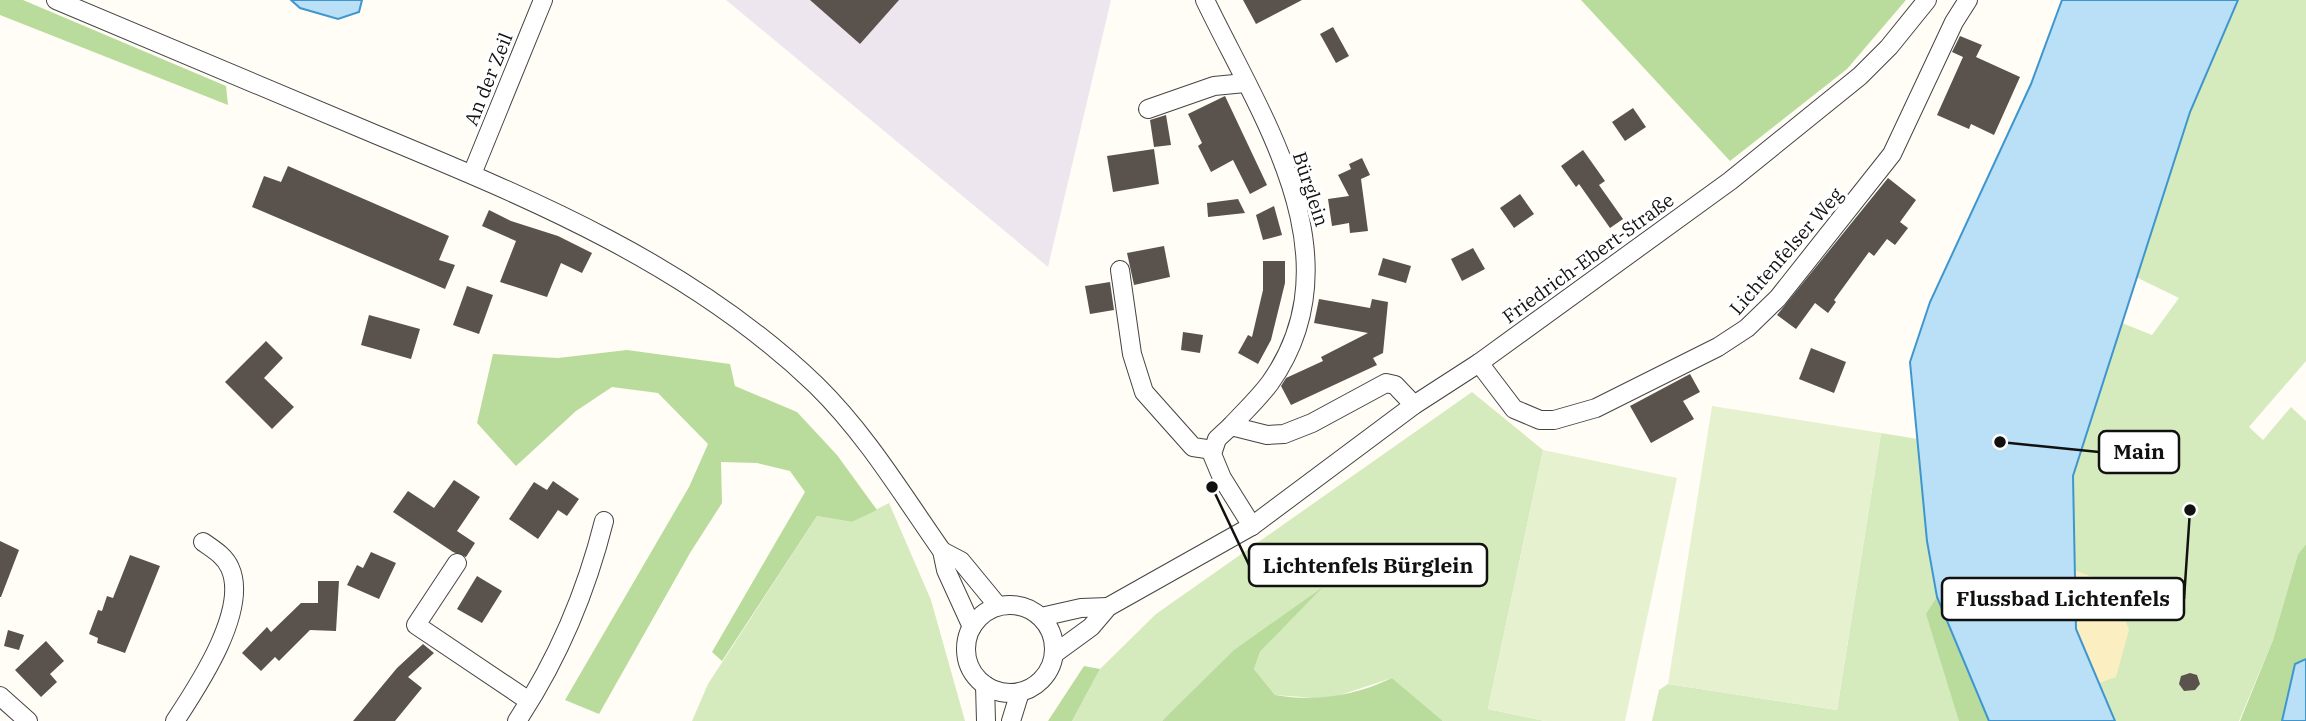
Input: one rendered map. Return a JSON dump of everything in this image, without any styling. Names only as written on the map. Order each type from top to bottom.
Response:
[{"type":"street","points":[[56,0],[472,174],[618,242],[674,274],[753,332],[816,386],[847,418],[876,454],[942,551],[946,570],[972,627]]},
{"type":"street","name":"An der Zeil","points":[[472,174],[543,0]]},
{"type":"street","name":"Bürglein","points":[[1205,0],[1296,198],[1308,260],[1304,296],[1284,356],[1271,381],[1217,439],[1213,450]]},
{"type":"street","name":"Friedrich-Ebert-Straße","points":[[1108,607],[1252,526],[1414,405],[1479,363],[1804,124],[1874,63],[1927,0]]},
{"type":"street","name":"Lichtenfelser Weg","points":[[1479,363],[1514,409],[1540,420],[1554,420],[1596,408],[1747,328],[1778,298],[1892,154],[1954,22],[1968,0]]},
{"type":"street","points":[[1148,109],[1214,86],[1245,83]]},
{"type":"street","points":[[1120,270],[1132,354],[1144,392],[1193,447],[1213,450],[1222,478],[1252,526]]},
{"type":"street","points":[[1231,426],[1267,435],[1284,434],[1312,423],[1387,383],[1395,385],[1414,405]]},
{"type":"street","points":[[517,721],[563,641],[582,599],[604,521]]},
{"type":"street","points":[[175,721],[206,672],[229,618],[235,585],[223,556],[203,542]]},
{"type":"street","points":[[942,551],[961,561],[999,607]]},
{"type":"street","points":[[457,563],[415,625],[529,701]]},
{"type":"street","points":[[999,607],[1024,607],[1041,617],[1052,634],[1054,654],[1045,675],[1037,684],[1020,692],[1001,692],[982,683],[972,671],[966,649],[972,627],[983,614],[999,607]]},
{"type":"street","points":[[1041,617],[1081,608],[1108,607]]},
{"type":"street","points":[[1054,654],[1091,627],[1108,607]]},
{"type":"street","points":[[982,683],[986,721]]},
{"type":"street","points":[[1011,721],[1020,692]]},
{"type":"street","points":[[0,696],[28,721]]},
{"type":"shaded area","points":[[726,0],[1111,0],[1048,267]]},
{"type":"green space","points":[[0,0],[23,0],[226,86],[228,105],[0,15]]},
{"type":"green space","points":[[1581,0],[1906,0],[1847,69],[1730,161]]},
{"type":"green space","points":[[2238,0],[2306,0],[2306,361],[2249,427],[2263,440],[2291,407],[2306,421],[2306,544],[2298,554],[2273,640],[2239,721],[2115,721],[2076,629],[2073,476],[2122,323],[2152,335],[2179,298],[2136,277],[2190,112]]},
{"type":"green space","points":[[627,350],[730,364],[735,386],[797,412],[837,455],[877,510],[852,522],[817,516],[722,661],[712,652],[805,492],[790,471],[757,463],[721,462],[722,503],[690,553],[599,714],[565,700],[689,487],[708,444],[658,393],[612,387],[576,411],[516,466],[477,423],[493,354],[558,358]]},
{"type":"green space","points":[[1472,392],[1543,450],[1488,709],[1545,721],[1443,721],[1392,678],[1328,699],[1275,695],[1254,669],[1260,652],[1319,591],[1194,691],[1162,721],[1072,721],[1100,669],[1156,614]]},
{"type":"green space","points":[[1712,406],[1881,433],[1837,710],[1668,684]]},
{"type":"green space","points":[[1881,433],[1918,439],[1927,541],[1959,721],[1652,721],[1659,690],[1668,684],[1837,710]]},
{"type":"green space","points":[[1543,450],[1677,478],[1625,721],[1545,721],[1488,709]]},
{"type":"green space","points":[[889,503],[931,600],[965,721],[692,721],[708,684],[817,516],[852,522]]},
{"type":"green space","points":[[2306,544],[2306,659],[2295,664],[2282,721],[2240,721],[2273,640],[2298,554]]},
{"type":"green space","points":[[1323,587],[1260,652],[1254,669],[1275,695],[1306,698],[1335,696],[1392,678],[1443,721],[1162,721],[1234,650]]},
{"type":"green space","points":[[1937,597],[1989,721],[1959,721],[1926,614]]},
{"type":"green space","points":[[1084,666],[1100,669],[1072,721],[1048,721]]},
{"type":"sand","points":[[2075,570],[2113,586],[2129,630],[2116,677],[2099,683],[2076,629]]},
{"type":"water","points":[[291,0],[362,0],[359,12],[338,19],[300,8]]},
{"type":"water","points":[[2062,0],[2238,0],[2190,112],[2073,476],[2076,629],[2115,721],[1989,721],[1937,597],[1927,541],[1910,362],[1930,302],[2031,84]]},
{"type":"water","points":[[2306,659],[2306,721],[2282,721],[2295,664]]},
{"type":"building","points":[[810,0],[899,0],[860,44]]},
{"type":"building","points":[[1243,0],[1302,0],[1256,24]]},
{"type":"building","points":[[1333,27],[1349,56],[1336,63],[1320,34]]},
{"type":"building","points":[[1960,36],[1982,45],[1976,57],[2020,77],[1994,135],[1971,124],[1969,129],[1937,115],[1963,57],[1952,52]]},
{"type":"building","points":[[1225,96],[1267,185],[1250,194],[1233,160],[1211,172],[1198,146],[1202,143],[1188,114]]},
{"type":"building","points":[[1633,108],[1646,127],[1625,141],[1612,122]]},
{"type":"building","points":[[1166,115],[1171,145],[1154,147],[1150,120]]},
{"type":"building","points":[[1154,149],[1159,184],[1113,192],[1107,156]]},
{"type":"building","points":[[1583,150],[1605,181],[1599,185],[1623,219],[1610,228],[1579,184],[1576,187],[1561,166]]},
{"type":"building","points":[[1362,158],[1370,175],[1361,179],[1368,231],[1350,233],[1349,223],[1332,226],[1328,199],[1349,196],[1338,175],[1351,169],[1349,164]]},
{"type":"building","points":[[288,166],[449,236],[439,260],[455,265],[445,289],[252,207],[264,176],[281,182]]},
{"type":"building","points":[[1888,178],[1916,200],[1900,222],[1908,228],[1895,245],[1887,239],[1874,256],[1869,252],[1834,300],[1836,302],[1828,313],[1815,303],[1796,329],[1777,315]]},
{"type":"building","points":[[1520,194],[1534,214],[1514,228],[1500,208]]},
{"type":"building","points":[[1238,199],[1245,213],[1208,217],[1207,203]]},
{"type":"building","points":[[1274,206],[1282,235],[1263,240],[1256,215]]},
{"type":"building","points":[[489,210],[511,221],[558,236],[592,253],[582,273],[561,263],[547,297],[500,282],[516,241],[482,226]]},
{"type":"building","points":[[1164,246],[1170,277],[1134,285],[1127,253]]},
{"type":"building","points":[[1473,248],[1485,269],[1462,281],[1451,259]]},
{"type":"building","points":[[1383,258],[1411,266],[1406,283],[1378,275]]},
{"type":"building","points":[[1263,261],[1285,261],[1285,283],[1271,340],[1258,364],[1238,353],[1248,335],[1252,337],[1263,290]]},
{"type":"building","points":[[1110,282],[1114,310],[1090,314],[1085,286]]},
{"type":"building","points":[[467,286],[493,295],[479,334],[453,325]]},
{"type":"building","points":[[1319,299],[1370,308],[1372,299],[1388,302],[1383,353],[1373,358],[1377,365],[1291,405],[1281,386],[1286,378],[1323,361],[1321,357],[1368,333],[1314,323]]},
{"type":"building","points":[[369,315],[420,329],[411,359],[361,345]]},
{"type":"building","points":[[1183,332],[1203,335],[1200,353],[1181,350]]},
{"type":"building","points":[[266,341],[283,358],[264,378],[294,407],[272,429],[225,382]]},
{"type":"building","points":[[1811,348],[1846,362],[1834,393],[1799,379]]},
{"type":"building","points":[[1690,374],[1700,392],[1683,401],[1694,419],[1651,443],[1630,406]]},
{"type":"building","points":[[454,480],[480,497],[457,531],[475,543],[466,557],[453,552],[393,512],[408,491],[434,508]]},
{"type":"building","points":[[553,481],[579,499],[567,516],[558,510],[538,539],[509,519],[534,482],[547,490]]},
{"type":"building","points":[[0,541],[19,550],[1,597],[0,597]]},
{"type":"building","points":[[371,552],[396,563],[379,599],[347,585],[357,565],[363,568]]},
{"type":"building","points":[[130,555],[160,566],[125,653],[97,643],[98,638],[89,634],[98,610],[102,611],[107,596],[113,598]]},
{"type":"building","points":[[477,576],[502,591],[482,623],[457,609]]},
{"type":"building","points":[[318,581],[339,581],[336,631],[310,630],[279,661],[275,657],[261,671],[242,653],[267,627],[271,632],[301,603],[318,603]]},
{"type":"building","points":[[8,630],[24,635],[19,650],[4,646]]},
{"type":"building","points":[[46,641],[64,661],[50,674],[57,682],[41,697],[15,670]]},
{"type":"building","points":[[423,644],[434,653],[408,677],[422,688],[395,721],[353,721],[397,668]]},
{"type":"building","points":[[2190,673],[2197,675],[2200,684],[2195,690],[2184,691],[2179,684],[2181,676]]},
{"type":"place","name":"Main","points":[[2000,442]]},
{"type":"place","name":"Lichtenfels Bürglein","points":[[1212,487]]},
{"type":"place","name":"Flussbad Lichtenfels","points":[[2190,510]]}]
